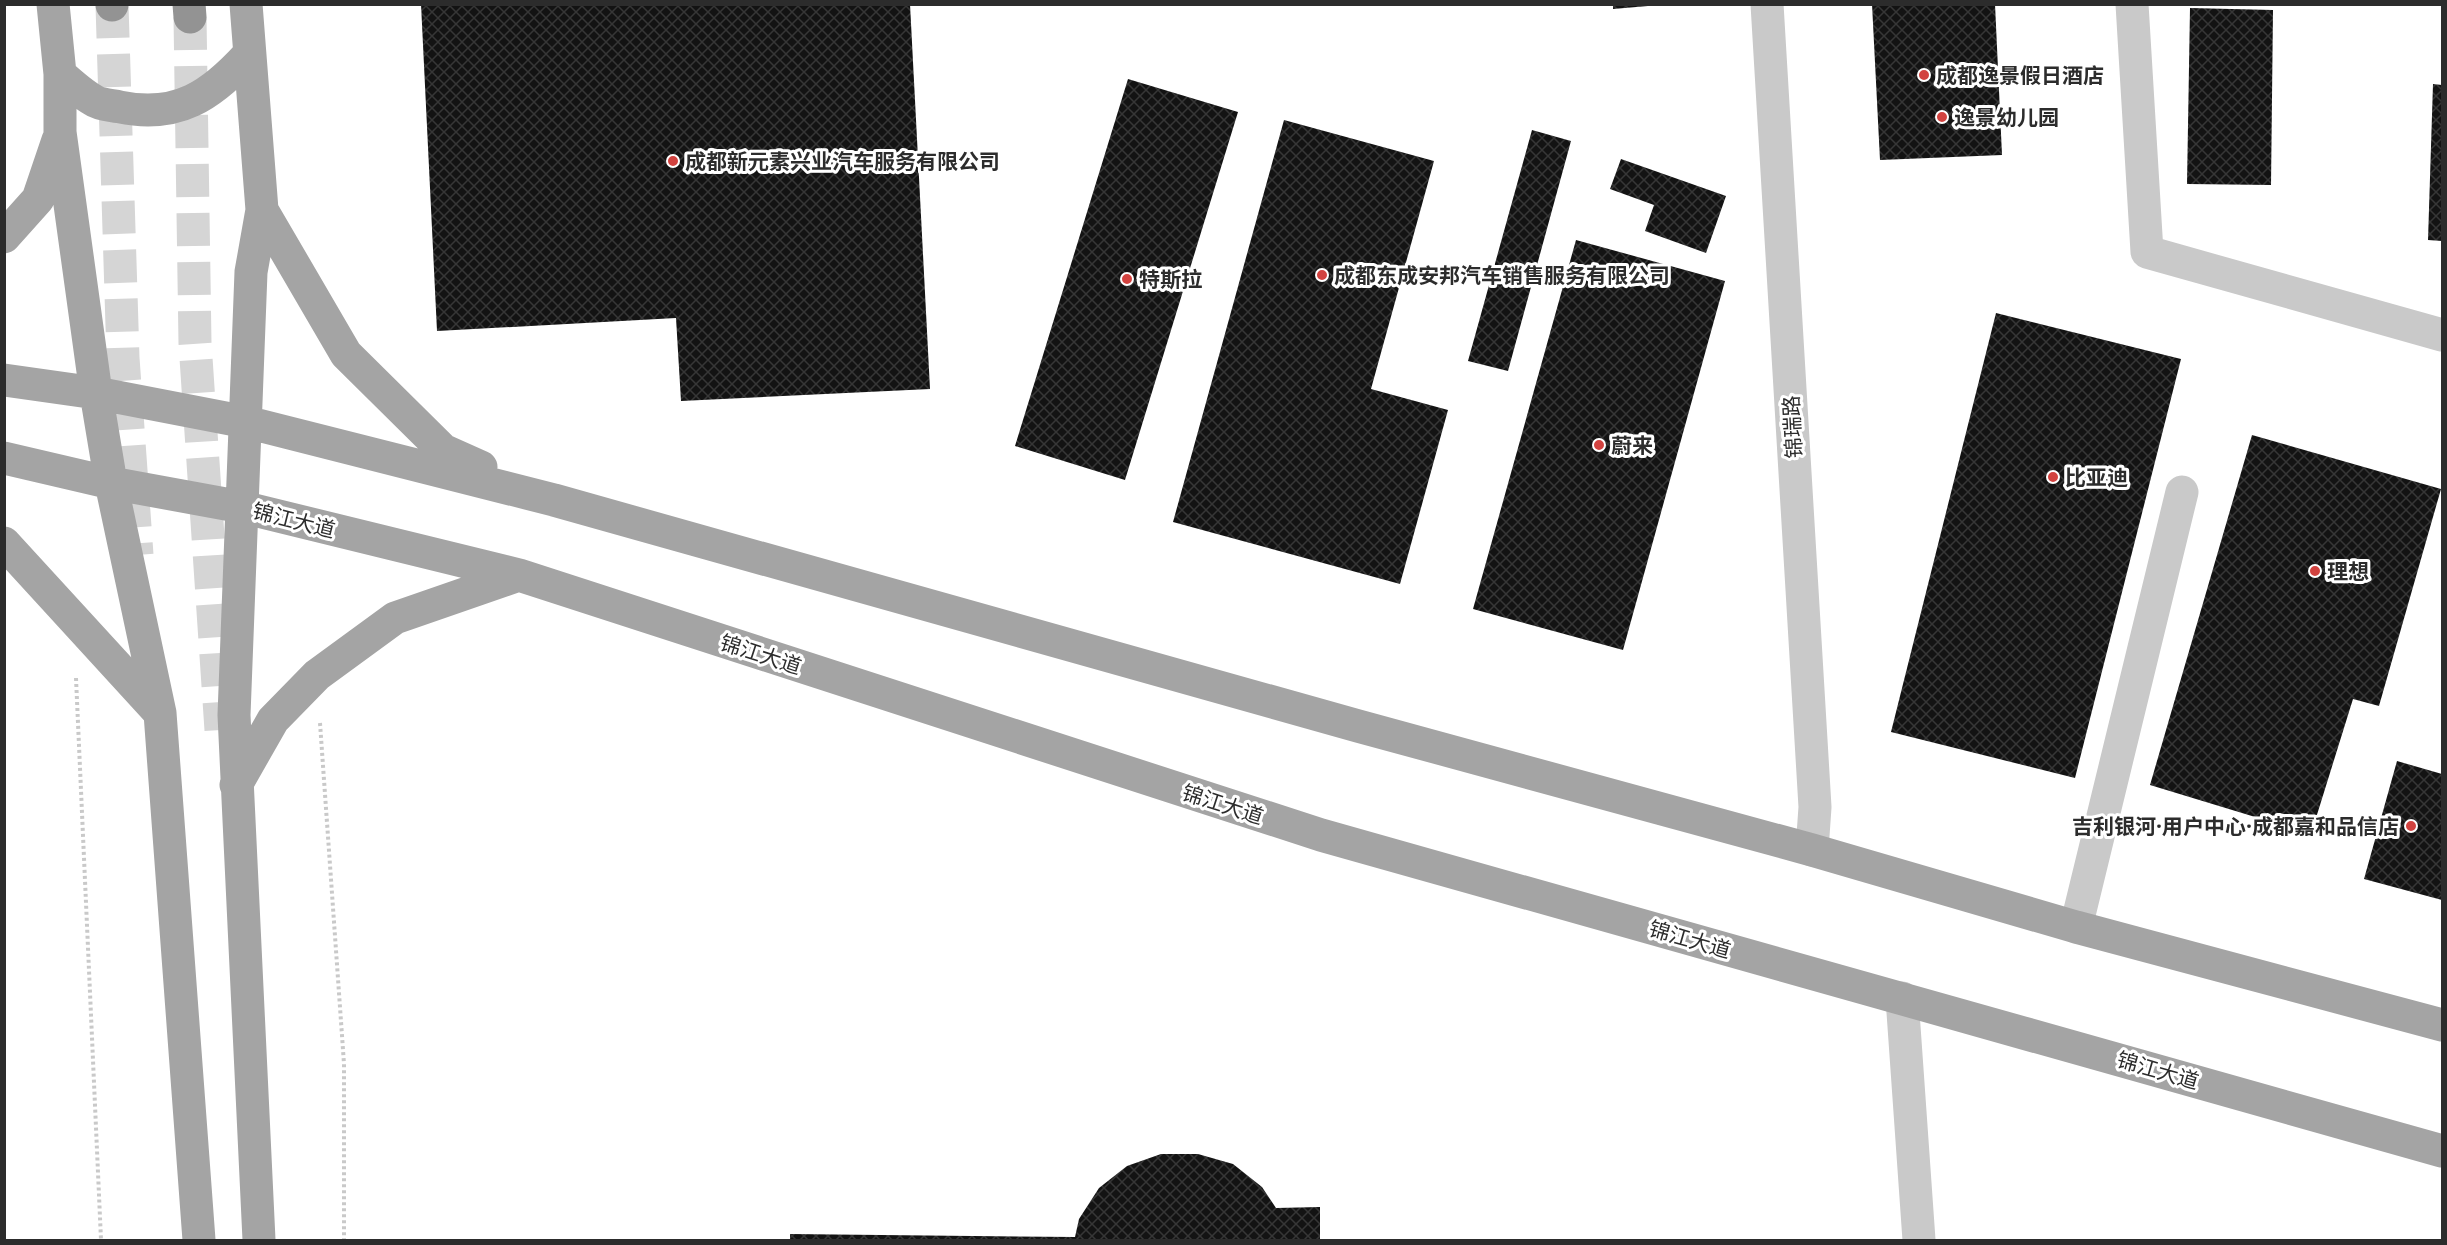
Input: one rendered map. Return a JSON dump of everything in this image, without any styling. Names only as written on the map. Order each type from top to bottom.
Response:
[{"type":"main road","points":[[53,4],[60,74],[60,132],[96,393],[111,483],[160,713],[199,1240]]},
{"type":"main road","points":[[246,4],[262,210],[251,272],[234,715],[259,1240]]},
{"type":"main road","points":[[60,74],[94,102],[136,111],[164,110],[203,97],[232,73],[249,54]]},
{"type":"main road","points":[[4,237],[38,199],[60,132]]},
{"type":"main road","points":[[262,210],[346,354],[443,450],[554,500]]},
{"type":"main road","points":[[4,380],[96,393],[246,422],[554,500],[1346,723],[1812,850],[2076,927],[2442,1025]]},
{"type":"main road","name":"锦江大道","points":[[4,458],[111,483],[242,507],[519,576],[1321,835],[2442,1151]]},
{"type":"main road","points":[[4,543],[160,713]]},
{"type":"main road","points":[[236,785],[273,720],[316,675],[395,618],[519,576]]},
{"type":"street","name":"锦瑞路","points":[[1767,4],[1815,807],[1812,850]]},
{"type":"street","points":[[2132,4],[2147,252],[2442,335]]},
{"type":"street","points":[[2076,927],[2182,492]]},
{"type":"street","points":[[1902,998],[1919,1240]]},
{"type":"path","points":[[316,675],[344,1064],[344,1240]]},
{"type":"path","points":[[76,676],[101,1240]]},
{"type":"building","name":"成都新元素兴业汽车服务有限公司","points":[[421,4],[910,4],[930,389],[681,401],[676,318],[437,331]]},
{"type":"building","points":[[1613,4],[1648,4],[1648,6],[1613,9]]},
{"type":"building","points":[[1872,4],[1995,4],[2002,155],[1880,160]]},
{"type":"building","points":[[2190,8],[2273,10],[2271,185],[2187,184]]},
{"type":"building","name":"特斯拉","points":[[1128,79],[1238,112],[1125,480],[1015,446]]},
{"type":"building","points":[[2433,84],[2442,85],[2442,241],[2428,240]]},
{"type":"building","name":"成都东成安邦汽车销售服务有限公司","points":[[1284,120],[1434,161],[1371,389],[1448,410],[1400,584],[1173,522]]},
{"type":"building","points":[[1532,130],[1571,141],[1508,371],[1468,361]]},
{"type":"building","points":[[1621,159],[1726,196],[1706,253],[1645,231],[1654,205],[1610,189]]},
{"type":"building","name":"蔚来","points":[[1576,240],[1725,281],[1623,650],[1473,609]]},
{"type":"building","name":"比亚迪","points":[[1996,313],[2181,359],[2075,778],[1891,732]]},
{"type":"building","name":"理想","points":[[2252,435],[2441,489],[2379,706],[2353,699],[2311,834],[2150,785]]},
{"type":"building","name":"吉利银河·用户中心·成都嘉和品信店","points":[[2397,761],[2442,774],[2442,900],[2364,879]]},
{"type":"building","points":[[1161,1154],[1198,1154],[1233,1164],[1262,1187],[1276,1208],[1320,1207],[1320,1240],[790,1240],[790,1234],[1075,1237],[1079,1219],[1099,1188],[1127,1166]]},
{"type":"tunnel","points":[[112,5],[123,358],[137,555]]},
{"type":"tunnel","points":[[190,17],[195,343],[221,730]]},
{"type":"place","name":"成都逸景假日酒店","points":[[1924,75]]},
{"type":"place","name":"逸景幼儿园","points":[[1942,117]]},
{"type":"place","name":"成都新元素兴业汽车服务有限公司","points":[[673,161]]},
{"type":"place","name":"成都东成安邦汽车销售服务有限公司","points":[[1322,275]]},
{"type":"place","name":"特斯拉","points":[[1127,279]]},
{"type":"place","name":"蔚来","points":[[1599,445]]},
{"type":"place","name":"比亚迪","points":[[2053,477]]},
{"type":"place","name":"理想","points":[[2315,571]]},
{"type":"place","name":"吉利银河·用户中心·成都嘉和品信店","points":[[2411,826]]}]
